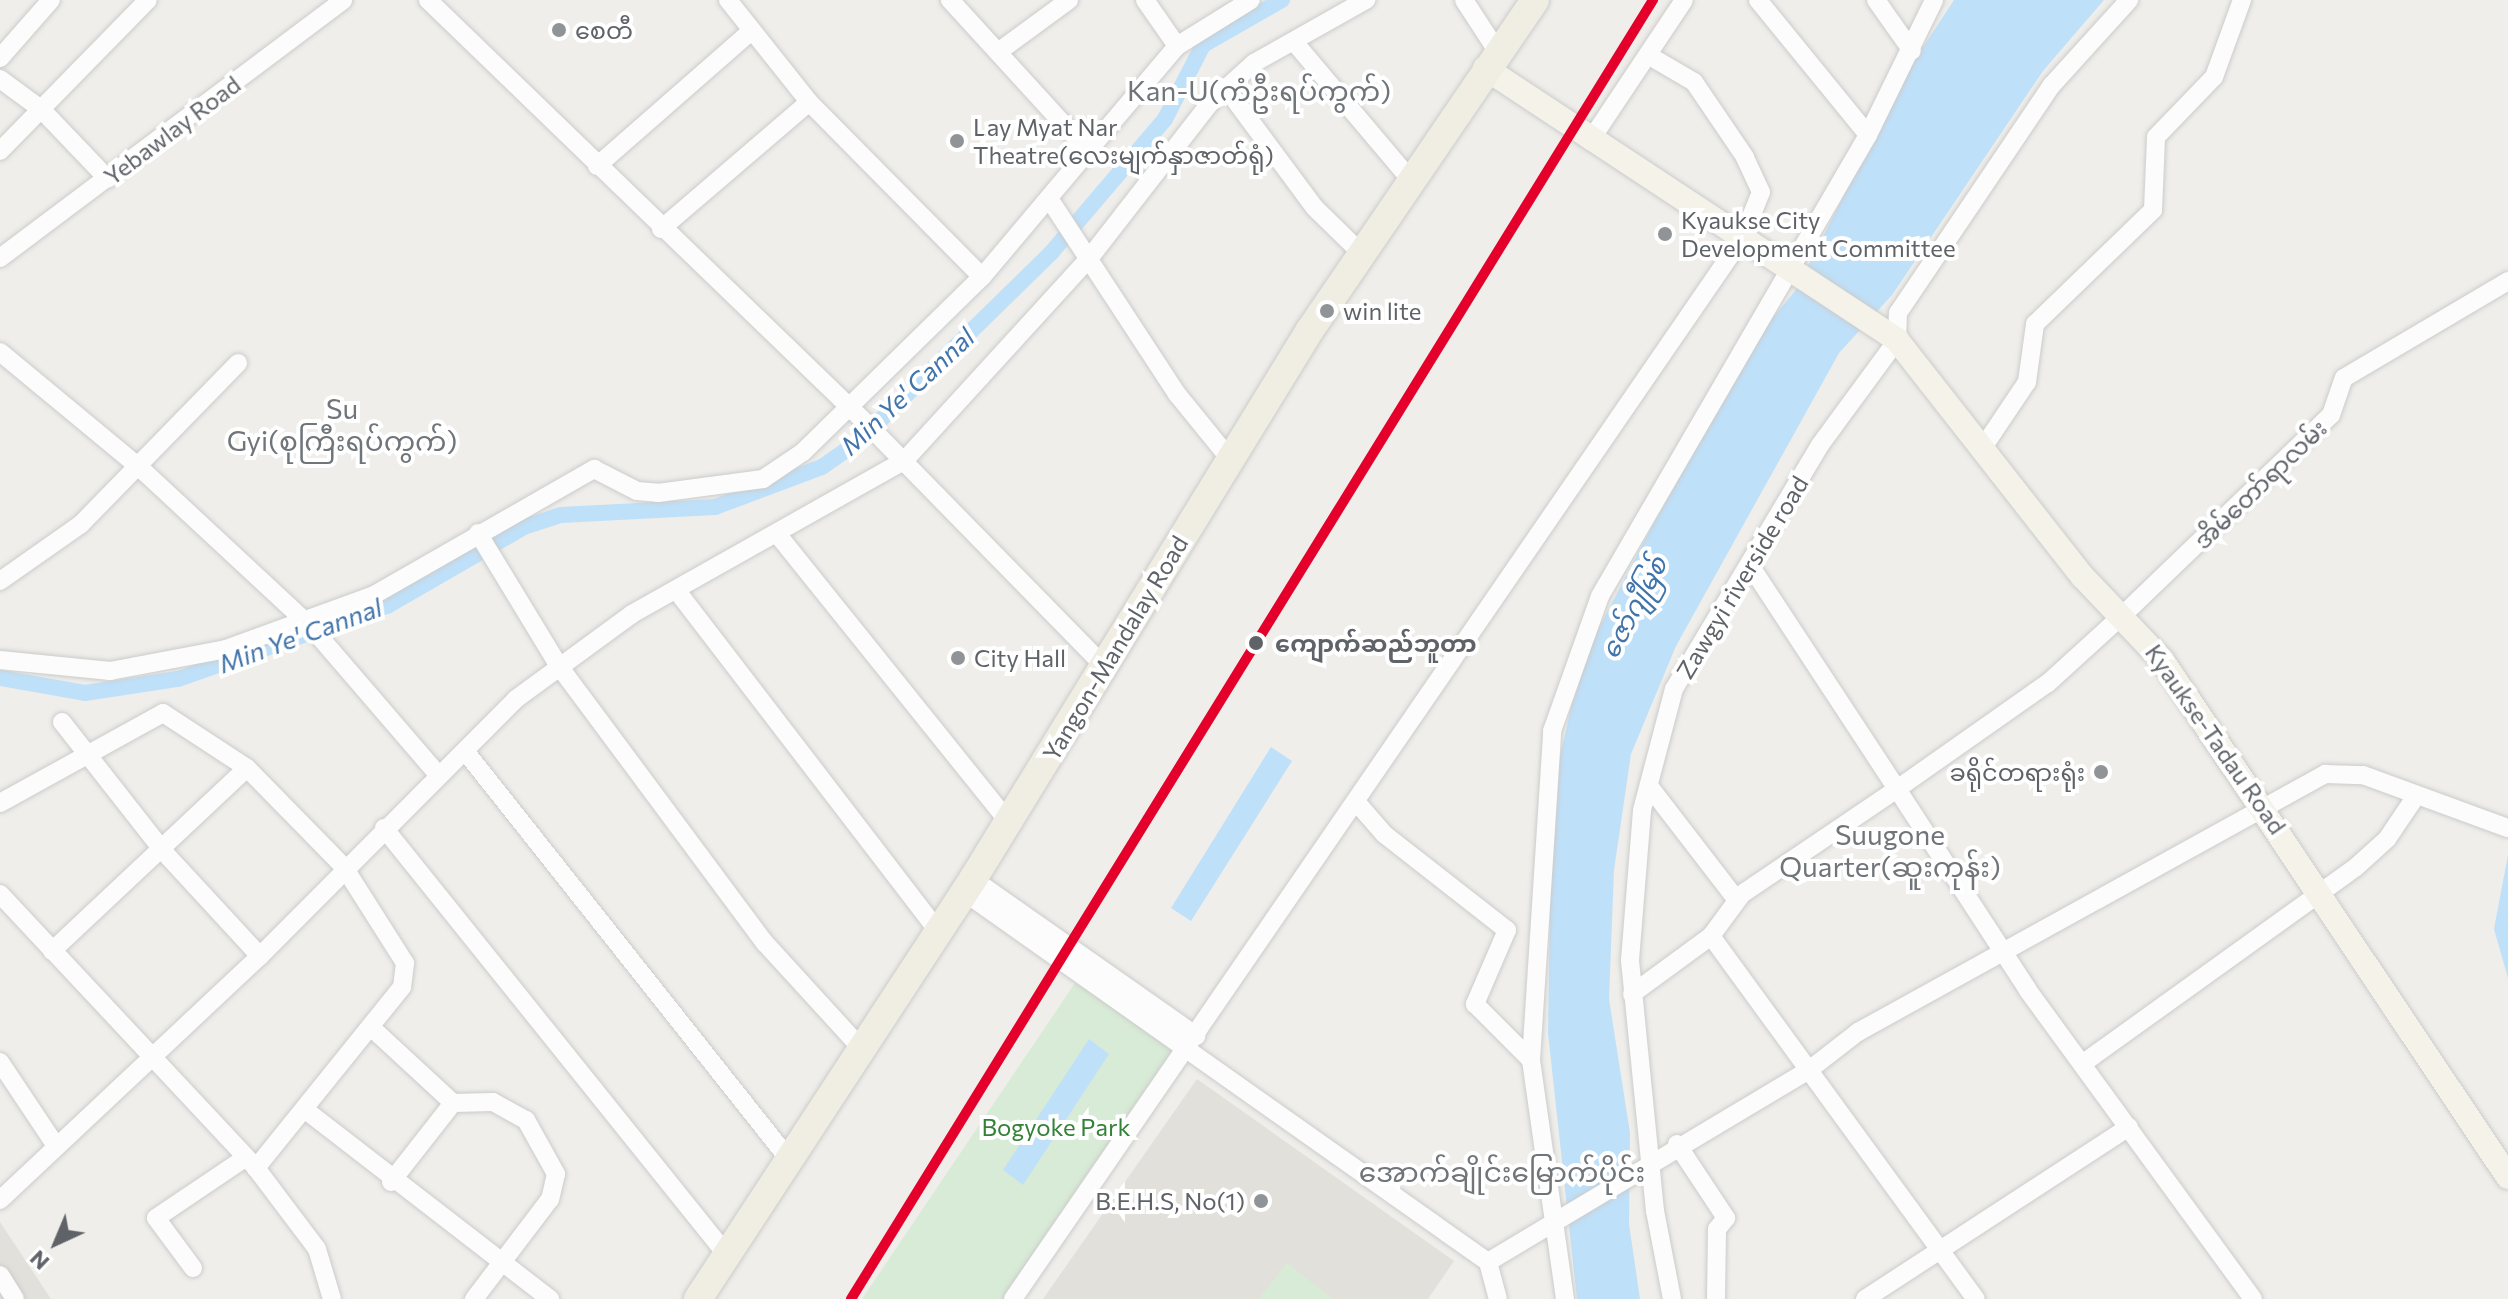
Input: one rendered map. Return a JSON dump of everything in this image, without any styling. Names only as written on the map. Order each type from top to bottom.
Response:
[{"type":"highway","name":"Yangon-Mandalay Road","points":[[698,1299],[791,1162],[861,1048],[969,886],[1106,668],[1229,458],[1361,253],[1490,58],[1535,0]]},
{"type":"main road","name":"Kyaukse-Tadau Road","points":[[1490,58],[1590,141],[1743,237],[1891,336],[1984,446],[2083,577],[2125,613],[2262,803],[2508,1177]]},
{"type":"street","points":[[0,58],[51,0]]},
{"type":"street","points":[[0,151],[148,0]]},
{"type":"street","name":"Yebawlay Road","points":[[0,258],[343,0]]},
{"type":"street","points":[[428,0],[661,229],[867,424],[1106,668]]},
{"type":"street","points":[[728,0],[809,102],[982,277]]},
{"type":"street","points":[[950,0],[1088,151]]},
{"type":"street","points":[[998,52],[1069,0]]},
{"type":"street","points":[[1145,0],[1177,46]]},
{"type":"street","points":[[0,660],[110,671],[226,649],[307,624],[374,595],[483,540],[594,469],[637,491],[763,479],[853,411],[982,277],[1177,46],[1250,0]]},
{"type":"street","points":[[0,1200],[146,1058],[260,956],[384,828],[559,666],[677,591],[778,535],[899,456],[1087,249],[1226,88],[1366,0]]},
{"type":"street","points":[[1464,0],[1490,58]]},
{"type":"street","points":[[1590,141],[1684,0]]},
{"type":"street","points":[[1758,0],[1868,135]]},
{"type":"street","points":[[1876,0],[1912,51]]},
{"type":"street","points":[[1565,1299],[1531,1060],[1552,731],[1600,596],[1794,273],[1912,51],[1934,0]]},
{"type":"street","name":"Zawgyi riverside road","points":[[1672,1299],[1655,1211],[1655,1157],[1632,994],[1649,786],[1674,689],[1751,567],[1820,445],[1891,336],[1898,313],[2052,85],[2129,0]]},
{"type":"street","points":[[1984,446],[2027,382],[2035,324],[2153,210],[2156,137],[2214,77],[2242,0]]},
{"type":"street","points":[[597,166],[751,31]]},
{"type":"street","points":[[1295,43],[1410,179]]},
{"type":"street","points":[[1013,1299],[1358,804],[1620,407],[1743,237],[1761,192],[1745,157],[1694,82],[1648,55]]},
{"type":"street","points":[[0,79],[42,110],[108,179]]},
{"type":"street","points":[[1226,88],[1314,207],[1361,253]]},
{"type":"street","points":[[661,229],[809,102]]},
{"type":"street","points":[[1050,200],[1087,249],[1177,394],[1229,458]]},
{"type":"street","name":"အိမ်တော်ရာလမ်း","points":[[1736,899],[2048,683],[2331,415],[2340,382],[2508,281]]},
{"type":"street","points":[[0,352],[138,466],[307,624],[439,776]]},
{"type":"street","points":[[0,581],[35,564],[138,466],[238,363]]},
{"type":"street","points":[[778,535],[1008,821]]},
{"type":"street","points":[[483,540],[559,666],[765,943],[861,1048]]},
{"type":"street","points":[[1751,567],[2006,956],[2253,1299]]},
{"type":"street","points":[[677,591],[938,931]]},
{"type":"street","points":[[0,803],[86,751],[163,713],[247,768],[344,867],[405,963],[402,987],[374,1030],[308,1112],[249,1164],[156,1218],[193,1268]]},
{"type":"street","points":[[62,722],[163,851],[260,956]]},
{"type":"street","points":[[465,751],[791,1162]]},
{"type":"street","points":[[52,951],[163,851],[247,768]]},
{"type":"street","points":[[1488,1262],[1655,1157],[1809,1070],[1858,1032],[2006,956],[2262,803],[2340,770],[2508,828]]},
{"type":"street","points":[[1632,994],[1711,936],[1736,899],[1649,786]]},
{"type":"street","points":[[2082,1064],[2387,839],[2416,796]]},
{"type":"street","points":[[1358,804],[1384,834],[1507,930],[1506,946],[1475,1004],[1531,1060]]},
{"type":"street","points":[[384,828],[727,1255]]},
{"type":"street","points":[[969,886],[1488,1262],[1498,1299]]},
{"type":"street","points":[[0,894],[146,1058],[249,1164],[317,1249],[332,1299]]},
{"type":"street","points":[[1711,936],[1976,1299]]},
{"type":"street","points":[[374,1030],[453,1103],[493,1102],[526,1120],[556,1174],[550,1199],[474,1299]]},
{"type":"street","points":[[0,1062],[56,1146]]},
{"type":"street","points":[[391,1182],[453,1103]]},
{"type":"street","points":[[308,1112],[391,1182],[550,1299]]},
{"type":"street","points":[[1865,1299],[2129,1127]]},
{"type":"street","points":[[1677,1144],[1726,1218],[1717,1229],[1716,1299]]},
{"type":"street","points":[[0,1275],[15,1299]]},
{"type":"shaded area","points":[[1197,1079],[1454,1261],[1428,1299],[1043,1299]]},
{"type":"shaded area","points":[[0,1222],[51,1299],[0,1299]]},
{"type":"green space","name":"Bogyoke Park","points":[[1075,983],[1185,1051],[1014,1299],[862,1299]]},
{"type":"green space","points":[[1287,1263],[1333,1299],[1259,1299]]},
{"type":"water","name":"ဇော်ဂျီမြစ်","points":[[1954,0],[2104,0],[2043,71],[1892,295],[1839,353],[1676,646],[1631,754],[1614,870],[1609,999],[1630,1133],[1629,1224],[1640,1299],[1577,1299],[1548,1033],[1552,792],[1571,708],[1591,643],[1650,530],[1760,333],[1795,291],[1910,67]]},
{"type":"water","points":[[1271,747],[1292,761],[1191,921],[1171,908]]},
{"type":"water","points":[[2508,855],[2508,978],[2494,929]]},
{"type":"water","points":[[1089,1039],[1109,1054],[1023,1185],[1003,1170]]},
{"type":"waterway","name":"Min Ye' Cannal","points":[[0,678],[85,693],[178,679],[387,606],[524,527],[561,515],[715,507],[822,467],[859,441],[1051,253],[1165,119],[1203,45],[1282,0]]},
{"type":"transit line","points":[[851,1299],[1653,0]]},
{"type":"place","name":"စေတီ","points":[[559,30]]},
{"type":"place","name":"Lay Myat Nar Theatre(လေးမျက်နှာဇာတ်ရုံ)","points":[[957,141]]},
{"type":"place","name":"Kyaukse City Development Committee","points":[[1665,234]]},
{"type":"place","name":"win lite","points":[[1327,311]]},
{"type":"place","name":"ကျောက်ဆည်ဘူတာ","points":[[1256,643]]},
{"type":"place","name":"City Hall","points":[[958,658]]},
{"type":"place","name":"ခရိုင်တရားရုံး","points":[[2101,772]]},
{"type":"place","name":"B.E.H.S, No(1)","points":[[1261,1201]]},
{"type":"district","name":"Kan-U(ကံဦးရပ်ကွက်)","points":[[1259,90]]},
{"type":"district","name":"Su Gyi(စုကြီးရပ်ကွက်)","points":[[342,424]]},
{"type":"district","name":"Suugone Quarter(ဆူးကုန်း)","points":[[1890,850]]},
{"type":"district","name":"အောက်ချိုင်းမြောက်ပိုင်း","points":[[1502,1171]]}]
